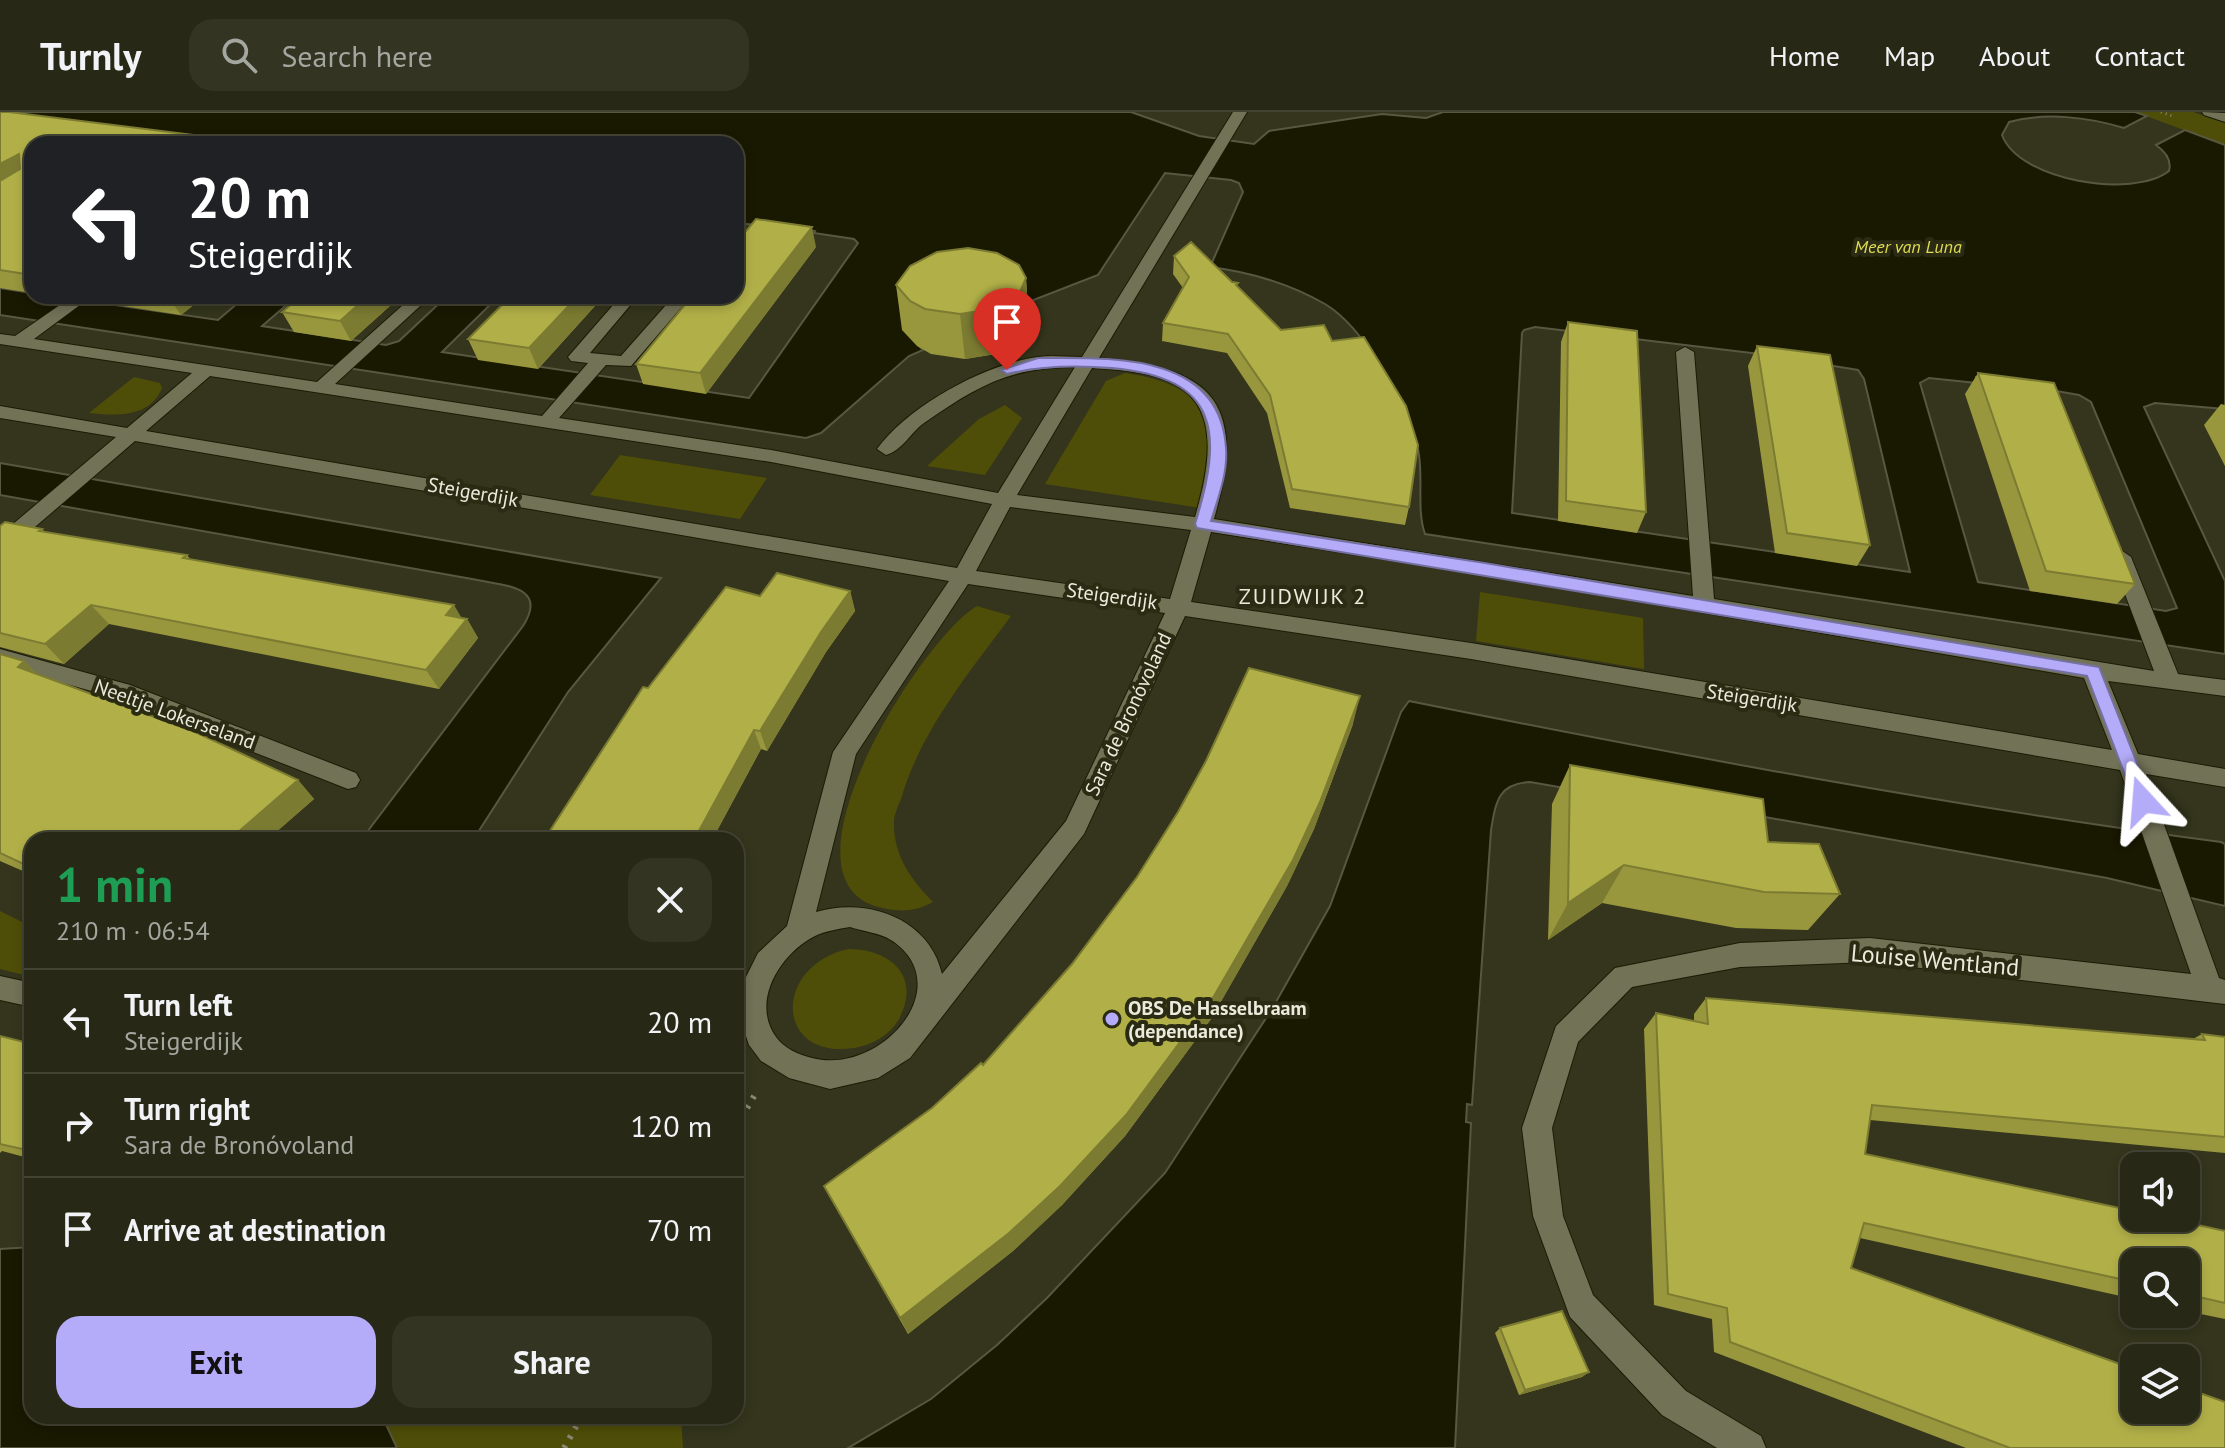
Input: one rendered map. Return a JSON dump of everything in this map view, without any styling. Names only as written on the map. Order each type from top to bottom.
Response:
[{"type":"street","points":[[798,932],[845,752],[963,576],[1004,500],[1240,112]]},
{"type":"street","points":[[2209,112],[2225,118]]},
{"type":"street","points":[[9,340],[70,304]]},
{"type":"street","points":[[321,387],[414,304]]},
{"type":"street","points":[[623,304],[577,357],[625,362],[676,304]]},
{"type":"street","points":[[9,340],[771,456],[1004,500],[1202,524],[1485,568],[2093,671],[2225,688]]},
{"type":"street","points":[[1685,352],[1704,607]]},
{"type":"street","points":[[546,422],[600,361]]},
{"type":"street","name":"Sara de Bronóvoland","points":[[886,449],[915,421],[976,382],[1038,362],[1088,362],[1142,367],[1176,377],[1196,391],[1214,419],[1219,450],[1215,482],[1179,606],[1075,827],[926,1014],[911,1039],[888,1058],[860,1072],[830,1076],[801,1072],[777,1059],[761,1041],[752,1019],[752,994],[761,970],[777,949],[798,932],[823,921],[850,916],[877,919],[900,928],[917,944],[929,965],[931,989],[926,1014]]},
{"type":"street","points":[[0,546],[208,369]]},
{"type":"street","name":"Steigerdijk","points":[[0,412],[963,576],[1179,606],[2225,778]]},
{"type":"street","points":[[2116,544],[2169,680]]},
{"type":"street","name":"Neeltje Lokerseland","points":[[0,657],[122,691],[348,780]]},
{"type":"street","name":"Louise Wentland","points":[[2093,671],[2149,813],[2179,906],[2217,990]]},
{"type":"street","name":"Louise Wentland","points":[[1749,1448],[1674,1403],[1581,1306],[1548,1216],[1537,1128],[1566,1035],[1625,976],[1740,955],[1870,950],[2217,990]]},
{"type":"street","points":[[0,988],[24,993]]},
{"type":"path","points":[[564,1448],[578,1424]]},
{"type":"shaded area","points":[[2135,112],[2193,112],[2225,123],[2225,145]]},
{"type":"shaded area","points":[[1125,373],[1156,379],[1178,389],[1194,401],[1203,415],[1207,455],[1201,508],[1045,484],[1106,381]]},
{"type":"shaded area","points":[[134,377],[160,383],[162,388],[149,405],[131,413],[89,413]]},
{"type":"shaded area","points":[[1005,405],[1022,418],[985,475],[927,466],[979,419]]},
{"type":"shaded area","points":[[620,455],[767,478],[740,519],[590,495]]},
{"type":"shaded area","points":[[1480,592],[1643,618],[1644,669],[1476,641]]},
{"type":"shaded area","points":[[977,606],[1011,616],[934,726],[910,774],[894,819],[894,834],[900,856],[917,885],[933,902],[904,910],[875,906],[848,885],[840,850],[848,805],[868,755],[894,706],[924,661],[953,626]]},
{"type":"shaded area","points":[[0,911],[24,923],[24,975],[0,969]]},
{"type":"shaded area","points":[[848,949],[876,954],[898,968],[904,978],[905,1003],[895,1025],[880,1038],[854,1048],[828,1048],[809,1040],[797,1027],[793,1010],[796,991],[806,974],[823,959]]},
{"type":"shaded area","points":[[385,1424],[682,1424],[683,1448],[397,1448]]},
{"type":"water","name":"Meer van Luna","points":[[0,112],[1131,112],[1199,136],[1254,144],[1269,131],[1382,114],[1426,118],[1443,112],[2135,112],[2147,116],[2124,128],[2081,119],[2037,117],[2009,122],[2002,135],[2013,151],[2030,164],[2078,181],[2105,184],[2130,184],[2169,171],[2167,156],[2156,145],[2185,130],[2225,145],[2225,409],[2155,403],[2144,407],[2225,581],[2225,654],[1425,534],[1418,449],[1394,390],[1369,348],[1340,315],[1298,290],[1240,272],[1210,267],[1243,192],[1239,183],[1231,180],[1165,173],[1098,275],[1018,306],[909,335],[923,350],[909,356],[821,433],[806,438],[0,315],[0,288],[24,292],[24,304],[108,304],[218,320],[237,304],[288,304],[262,326],[386,345],[399,341],[438,304],[491,304],[442,352],[749,398],[858,243],[854,239],[815,231],[744,224],[744,136],[79,136]],"holes":[[[1535,327],[1760,354],[1858,370],[1864,379],[1910,572],[1512,513],[1524,330]],[[1976,377],[2079,395],[2091,402],[2177,608],[2166,611],[1978,582],[1920,383],[1929,378],[1977,383]]]},
{"type":"water","points":[[0,463],[661,578],[568,692],[478,832],[367,832],[523,626],[530,612],[526,595],[509,586],[0,495]]},
{"type":"water","points":[[1409,701],[1814,778],[2221,842],[2225,844],[2225,906],[2107,878],[1765,817],[1755,821],[1530,782],[1511,786],[1500,796],[1491,830],[1472,1105],[1467,1104],[1466,1122],[1471,1123],[1455,1448],[848,1448],[931,1399],[997,1345],[1047,1298],[1165,1173],[1272,1009],[1330,906],[1401,712]]},
{"type":"water","points":[[24,1248],[24,1424],[386,1424],[397,1448],[0,1448],[0,1249]]},
{"type":"building","points":[[0,112],[202,136],[24,136],[24,274],[0,270],[0,181],[20,169],[19,154],[0,164]]},
{"type":"building","points":[[756,219],[812,227],[700,373],[636,364],[685,304],[744,304],[744,233]]},
{"type":"building","points":[[1191,242],[1232,282],[1238,283],[1236,285],[1281,330],[1324,325],[1332,341],[1364,337],[1406,406],[1418,445],[1409,507],[1292,489],[1270,395],[1228,334],[1163,323],[1189,277],[1174,256]]},
{"type":"building","points":[[968,248],[997,253],[1019,265],[1026,278],[1020,292],[992,309],[960,314],[925,309],[910,301],[896,285],[910,266],[937,252]]},
{"type":"building","points":[[292,304],[359,304],[340,321],[282,312]]},
{"type":"building","points":[[503,304],[570,304],[529,348],[468,339]]},
{"type":"building","points":[[1568,322],[1637,331],[1646,512],[1566,501]]},
{"type":"building","points":[[1757,346],[1830,355],[1870,545],[1787,533]]},
{"type":"building","points":[[1978,373],[2054,383],[2135,584],[2046,571]]},
{"type":"building","points":[[5,522],[42,529],[39,531],[187,555],[183,558],[454,605],[446,615],[467,619],[426,670],[91,605],[45,644],[0,633],[0,526]]},
{"type":"building","points":[[777,573],[850,591],[760,731],[754,730],[698,832],[549,832],[643,687],[648,688],[726,587],[760,596]]},
{"type":"building","points":[[0,654],[24,661],[18,667],[195,732],[298,780],[238,832],[24,832],[24,864],[0,853]]},
{"type":"building","points":[[1249,668],[1360,696],[1320,802],[1293,860],[1214,996],[1126,1115],[1060,1186],[1009,1233],[900,1318],[824,1186],[932,1108],[981,1063],[983,1065],[1072,964],[1137,877],[1178,812],[1206,761]]},
{"type":"building","points":[[1570,765],[1763,799],[1768,842],[1819,844],[1840,894],[1764,892],[1624,865],[1568,903]]},
{"type":"building","points":[[1706,998],[2205,1040],[2202,1034],[2225,1037],[2225,1137],[1872,1105],[1865,1154],[2120,1208],[2120,1232],[2200,1232],[2200,1225],[2225,1231],[2225,1303],[2200,1297],[2200,1248],[2120,1248],[2120,1279],[1864,1223],[1851,1268],[2120,1364],[2120,1424],[2200,1424],[2200,1393],[2225,1402],[2225,1448],[2010,1448],[1730,1342],[1727,1308],[1668,1294],[1656,1013],[1708,1024]]},
{"type":"building","points":[[0,1036],[24,1042],[24,1146],[22,1149],[0,1144]]},
{"type":"building","points":[[1562,1311],[1589,1372],[1525,1390],[1500,1328]]},
{"type":"place","name":"OBS De Hasselbraam (dependance)","points":[[1112,1019]]},
{"type":"district","name":"ZUIDWIJK 2","points":[[1303,596]]},
{"type":"route","points":[[1007,370],[1038,362],[1088,362],[1142,367],[1176,377],[1196,391],[1214,419],[1219,450],[1215,482],[1202,524],[1485,568],[2093,671],[2143,801]]}]
